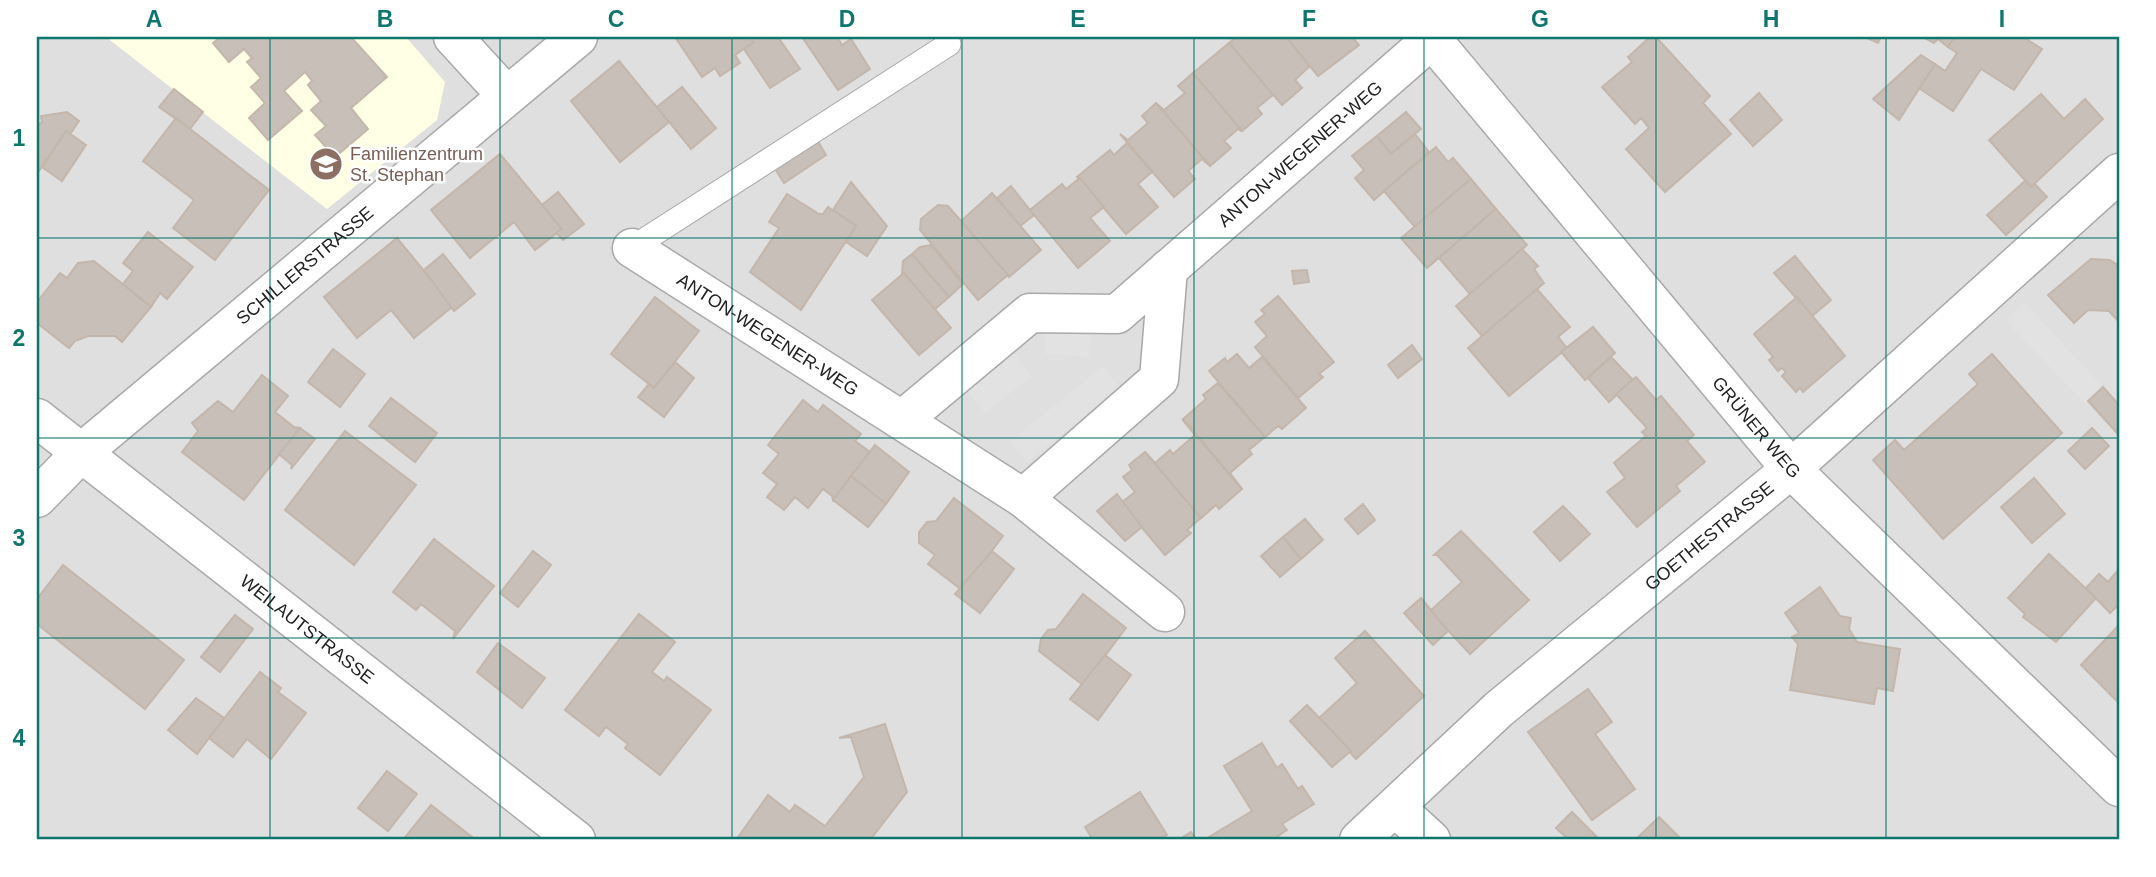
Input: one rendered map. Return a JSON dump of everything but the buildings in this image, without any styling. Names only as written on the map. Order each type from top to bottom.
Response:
[{"type":"street","points":[[453,37],[506,95]]},
{"type":"street","name":"SCHILLERSTRASSE","points":[[37,498],[81,453],[578,37]]},
{"type":"street","name":"ANTON-WEGENER-WEG","points":[[902,420],[1030,313],[1117,314],[1431,38]]},
{"type":"street","name":"GRÜNER WEG","points":[[1431,38],[1791,469],[2119,787]]},
{"type":"street","name":"GOETHESTRASSE","points":[[1359,840],[1499,709],[1791,469],[2119,173]]},
{"type":"street","name":"ANTON-WEGENER-WEG","points":[[632,248],[1023,498],[1165,612]]},
{"type":"street","points":[[1023,498],[1159,379],[1168,269]]},
{"type":"street","name":"WEILAUTSTRASSE","points":[[37,418],[576,840]]},
{"type":"street","points":[[1396,808],[1431,840]]},
{"type":"lane","points":[[632,248],[948,44]]},
{"type":"shaded area","points":[[37,37],[2119,37],[2119,840],[37,840]]},
{"type":"shaded area","name":"Familienzentrum St. Stephan","points":[[106,37],[406,37],[445,82],[437,120],[327,209]]},
{"type":"shaded area","points":[[2024,302],[2103,387],[2085,404],[2005,320]]},
{"type":"shaded area","points":[[1046,326],[1091,329],[1089,357],[1045,354]]},
{"type":"shaded area","points":[[1013,352],[1032,376],[985,413],[966,390]]},
{"type":"shaded area","points":[[1103,366],[1120,387],[1027,462],[1010,441]]},
{"type":"place","name":"Familienzentrum St. Stephan","points":[[326,164]]}]
